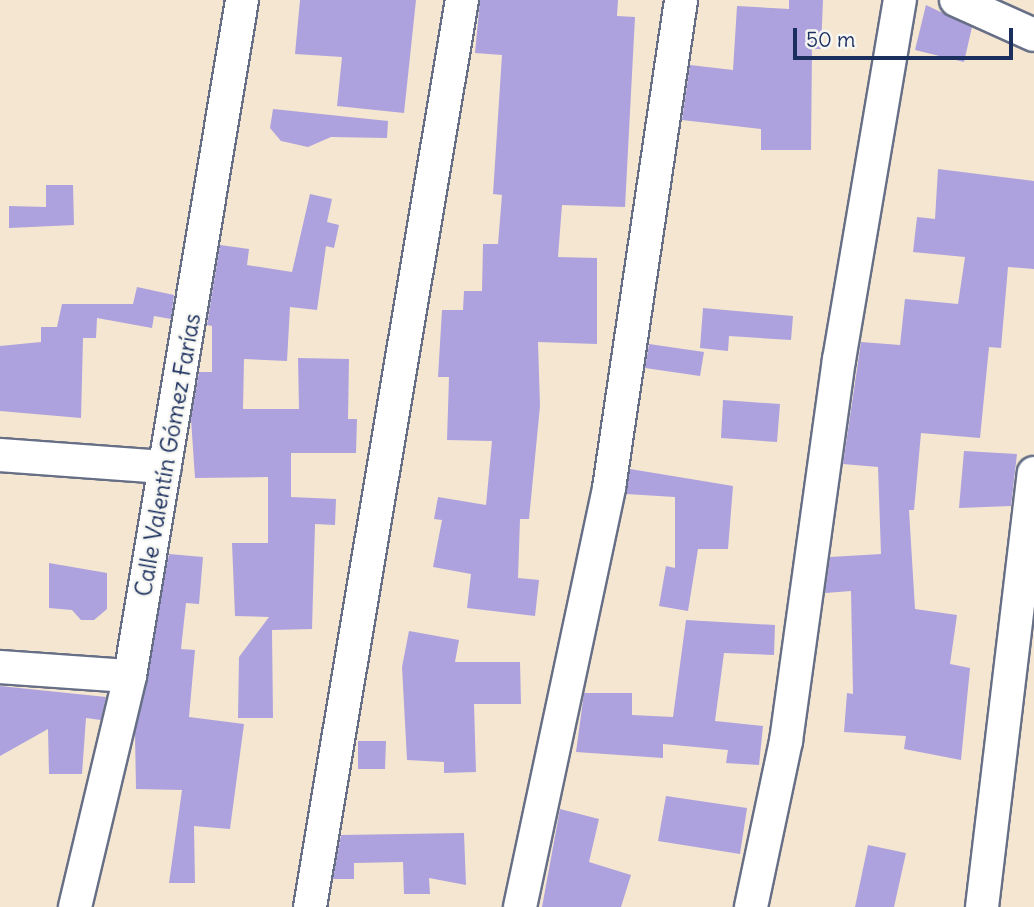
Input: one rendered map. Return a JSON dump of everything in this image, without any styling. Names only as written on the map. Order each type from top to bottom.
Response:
[{"type":"street","name":"Calle Valentín Gómez Farías","points":[[75,907],[130,676],[242,0]]},
{"type":"street","points":[[310,907],[462,0]]},
{"type":"street","points":[[520,907],[609,488],[681,0]]},
{"type":"street","points":[[751,907],[786,741],[839,360],[900,0]]},
{"type":"street","points":[[956,0],[1034,35]]},
{"type":"street","points":[[0,454],[165,467]]},
{"type":"street","points":[[982,907],[1034,473]]},
{"type":"street","points":[[0,667],[130,676]]},
{"type":"building","points":[[300,0],[416,0],[404,113],[337,106],[342,57],[295,54]]},
{"type":"building","points":[[480,0],[618,0],[617,16],[635,17],[625,207],[562,205],[558,257],[597,258],[597,344],[538,342],[540,406],[529,519],[520,519],[518,578],[539,580],[535,616],[467,608],[471,574],[433,567],[442,520],[434,519],[438,497],[486,505],[492,441],[447,440],[449,377],[438,377],[442,310],[463,310],[464,291],[482,291],[483,244],[498,244],[502,195],[493,194],[502,55],[475,53]]},
{"type":"building","points":[[789,0],[823,0],[821,49],[812,49],[811,150],[761,150],[761,129],[682,120],[690,65],[733,70],[737,6],[789,9]]},
{"type":"building","points":[[926,5],[972,27],[964,62],[915,50]]},
{"type":"building","points":[[273,109],[388,121],[387,138],[331,137],[308,147],[281,141],[270,128]]},
{"type":"building","points":[[938,169],[1034,181],[1034,269],[1008,267],[1001,348],[989,347],[980,438],[921,433],[914,510],[909,510],[915,609],[957,615],[950,664],[970,668],[961,760],[904,749],[906,736],[844,732],[847,693],[853,694],[851,591],[825,593],[830,557],[881,554],[878,467],[843,464],[861,342],[900,345],[905,299],[958,304],[965,257],[913,252],[917,217],[935,219]]},
{"type":"building","points":[[46,185],[73,185],[74,225],[9,228],[9,206],[46,207]]},
{"type":"building","points":[[310,194],[332,199],[327,222],[339,225],[334,248],[326,246],[317,310],[290,307],[287,361],[244,359],[243,409],[299,409],[298,358],[349,359],[348,419],[357,419],[356,453],[291,453],[291,497],[336,499],[335,525],[315,524],[312,629],[272,630],[273,718],[238,718],[239,657],[269,617],[235,616],[232,543],[268,543],[268,477],[195,478],[191,419],[199,372],[212,372],[212,326],[207,325],[220,245],[249,249],[247,265],[292,272]]},
{"type":"building","points":[[137,287],[174,295],[171,319],[154,316],[152,328],[97,318],[96,338],[83,338],[81,418],[0,411],[0,346],[41,342],[41,327],[57,327],[62,304],[133,304]]},
{"type":"building","points":[[703,308],[793,316],[791,340],[729,336],[728,351],[700,348]]},
{"type":"building","points":[[649,344],[704,352],[700,376],[645,368]]},
{"type":"building","points":[[723,400],[780,404],[777,442],[721,438]]},
{"type":"building","points":[[964,451],[1017,454],[1011,506],[959,508]]},
{"type":"building","points":[[630,469],[733,486],[728,549],[698,549],[688,611],[659,606],[666,566],[675,568],[675,497],[626,494]]},
{"type":"building","points":[[169,554],[203,557],[199,604],[186,603],[181,649],[195,650],[189,717],[244,724],[230,829],[194,826],[195,883],[169,883],[182,790],[136,789],[135,733]]},
{"type":"building","points":[[49,563],[107,573],[107,609],[94,620],[81,620],[72,610],[49,608]]},
{"type":"building","points":[[686,620],[775,625],[774,655],[724,653],[715,721],[763,726],[759,765],[726,763],[728,750],[663,744],[663,758],[576,752],[584,693],[632,693],[632,715],[673,717]]},
{"type":"building","points":[[409,631],[459,640],[455,662],[520,662],[521,704],[474,704],[476,772],[444,773],[444,762],[407,760],[402,667]]},
{"type":"building","points":[[0,686],[106,697],[101,720],[86,718],[82,774],[49,774],[48,729],[0,756]]},
{"type":"building","points":[[358,741],[386,741],[385,769],[358,769]]},
{"type":"building","points":[[666,796],[747,808],[740,854],[658,841]]},
{"type":"building","points":[[560,809],[599,819],[589,862],[631,875],[621,907],[542,907]]},
{"type":"building","points":[[464,833],[466,885],[429,878],[430,894],[404,894],[403,862],[354,863],[354,879],[333,879],[341,835]]},
{"type":"building","points":[[868,845],[906,853],[894,907],[855,907]]}]
